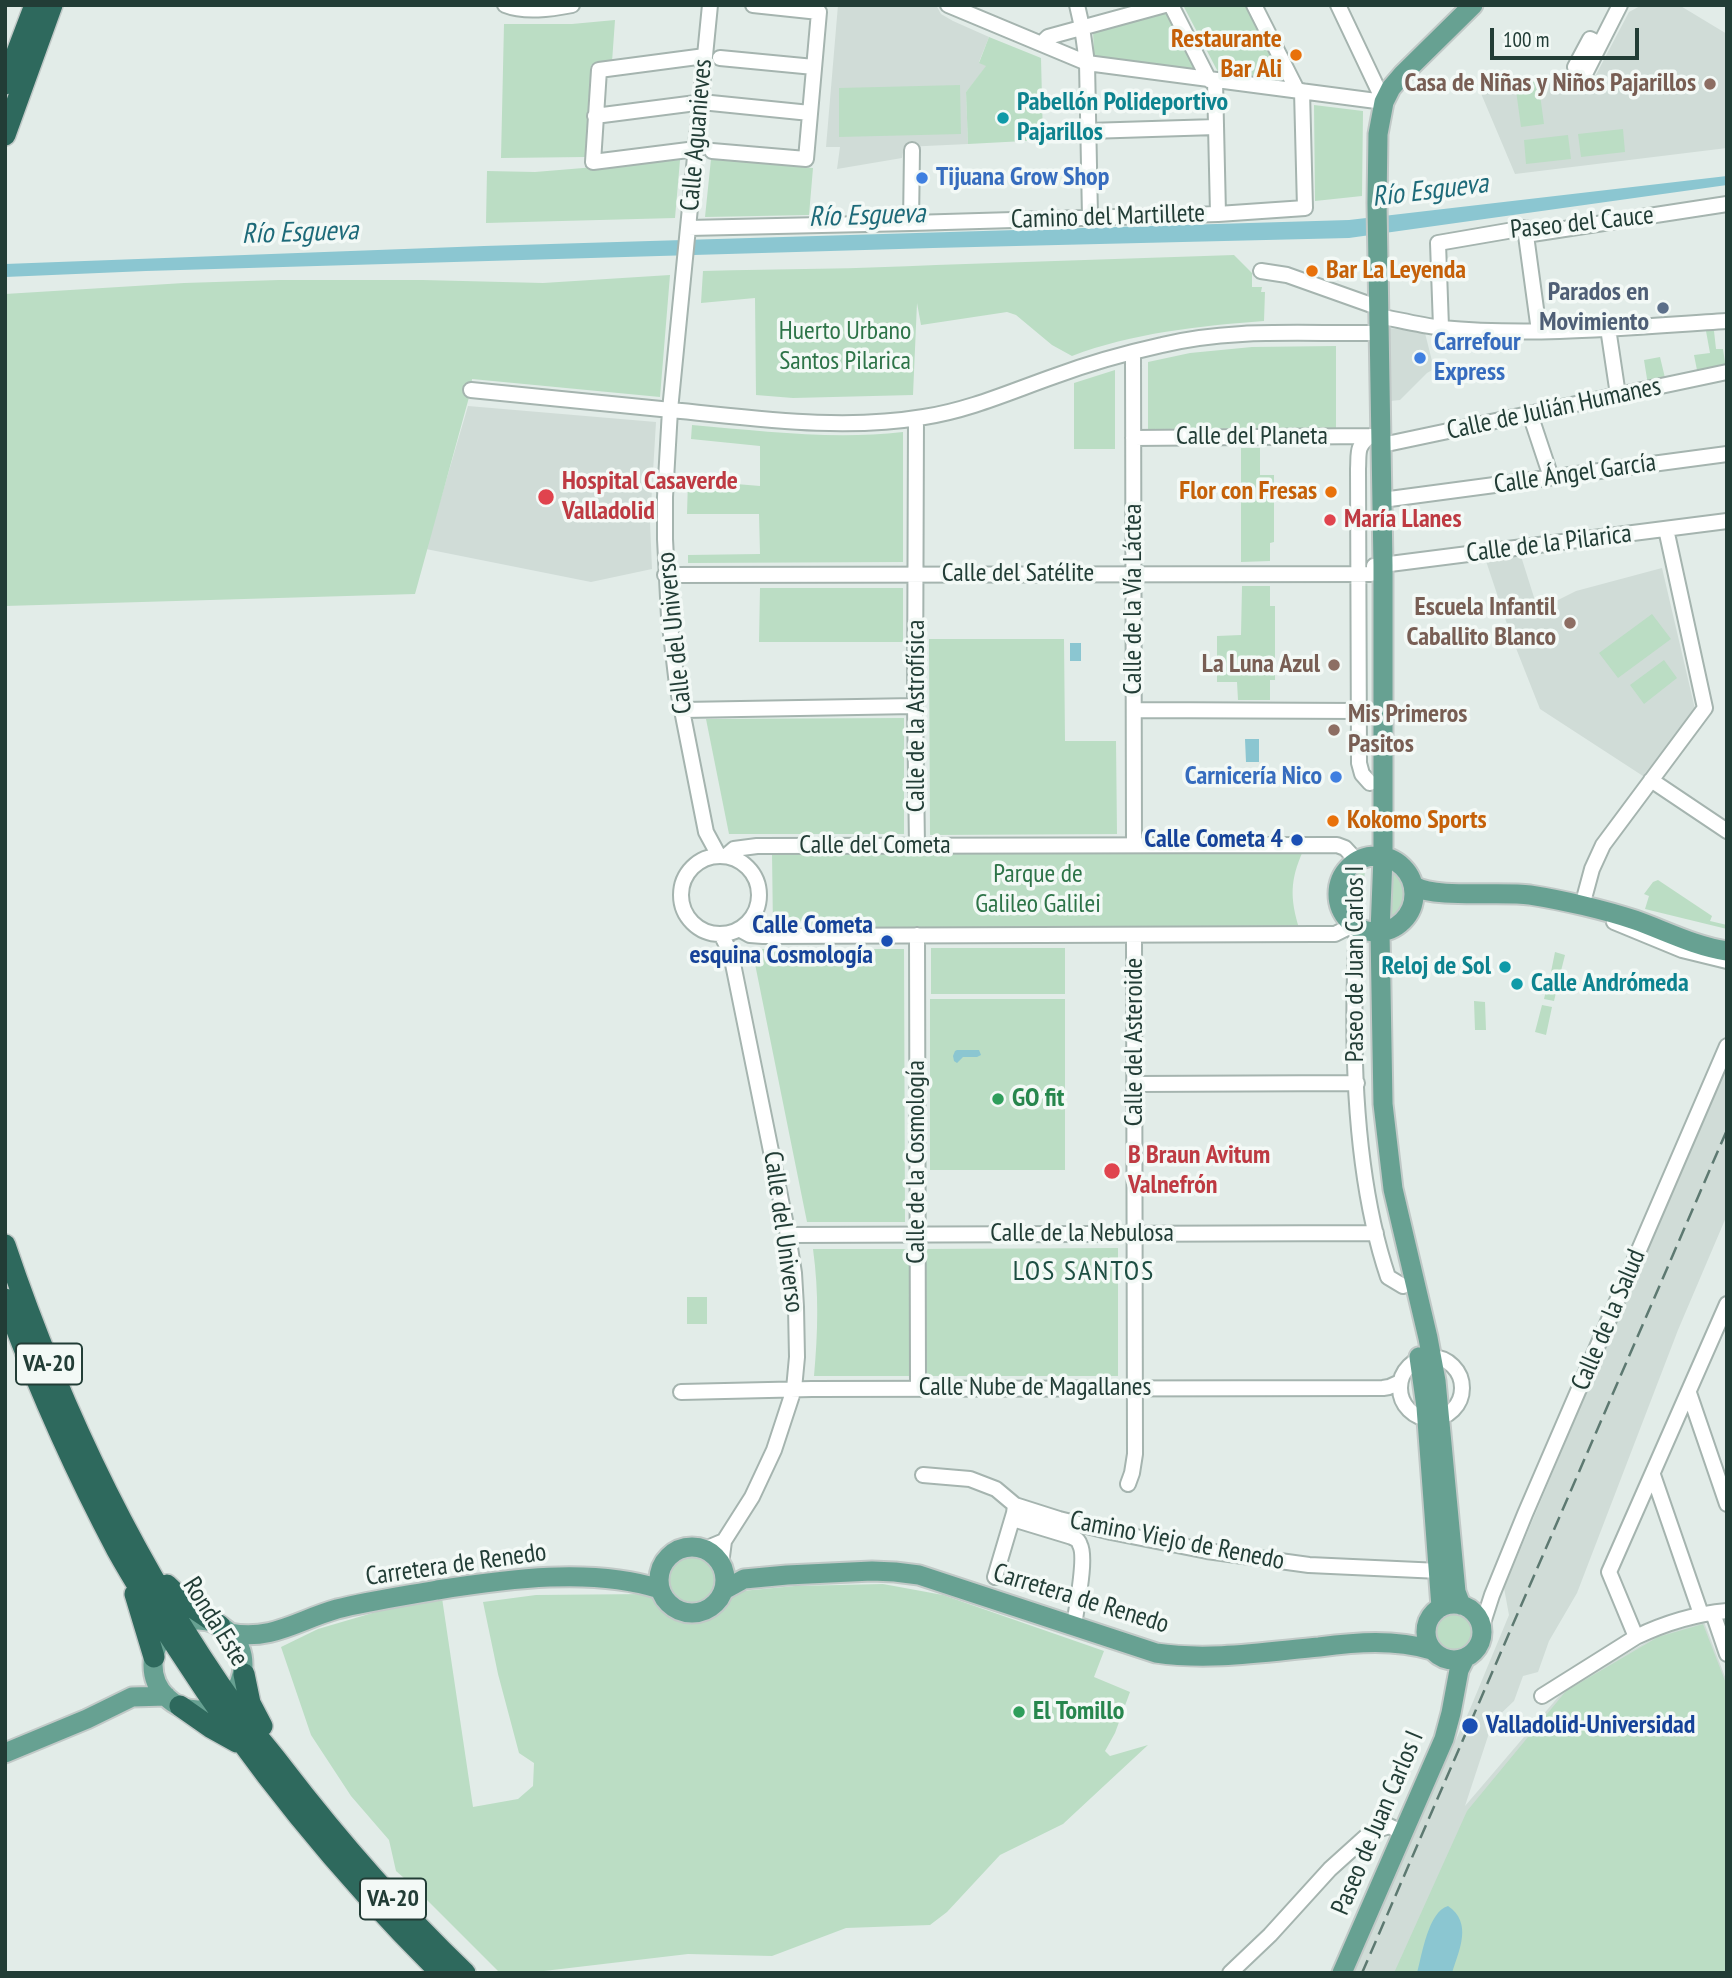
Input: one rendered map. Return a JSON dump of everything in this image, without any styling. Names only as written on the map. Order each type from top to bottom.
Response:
[{"type":"highway","points":[[5,84],[35,5]]},
{"type":"highway","points":[[5,135],[52,5]]},
{"type":"highway","name":"Ronda Este","points":[[5,1245],[51,1370],[96,1469],[143,1558],[174,1628]]},
{"type":"highway","name":"Ronda Este","points":[[5,1299],[29,1363],[67,1450],[137,1585],[174,1628],[223,1702],[243,1746],[325,1850],[441,1973]]},
{"type":"highway","points":[[143,1558],[186,1603],[225,1630]]},
{"type":"highway","points":[[137,1585],[134,1595],[153,1662]]},
{"type":"highway","points":[[244,1669],[250,1703],[267,1736],[272,1754]]},
{"type":"highway","points":[[173,1701],[243,1746]]},
{"type":"highway","name":"Ronda Este","points":[[223,1702],[272,1754],[358,1861],[417,1926],[465,1973]]},
{"type":"main road","name":"Paseo de Juan Carlos I","points":[[1370,858],[1371,570],[1376,440],[1378,134],[1384,102],[1391,88],[1473,5]]},
{"type":"main road","name":"Paseo de Juan Carlos I","points":[[1376,440],[1382,500],[1371,570],[1370,858],[1364,929],[1369,1082],[1373,1143],[1382,1200],[1403,1286],[1425,1357]]},
{"type":"main road","points":[[1370,858],[1402,866],[1419,893],[1410,912],[1398,925],[1364,929],[1346,918],[1339,903],[1338,888],[1345,872],[1370,858]]},
{"type":"main road","points":[[1419,893],[1515,893],[1537,896],[1634,920],[1695,944],[1727,951]]},
{"type":"main road","name":"Paseo de Juan Carlos I","points":[[1364,929],[1381,1069],[1386,1140],[1425,1357],[1456,1606]]},
{"type":"main road","name":"Paseo de Juan Carlos I","points":[[1433,1418],[1440,1571],[1456,1606]]},
{"type":"main road","points":[[689,1547],[705,1549],[714,1555],[723,1575],[715,1604],[692,1613],[683,1612],[669,1604],[660,1581],[667,1558],[689,1547]]},
{"type":"main road","name":"Carretera de Renedo","points":[[723,1575],[744,1579],[895,1572],[919,1575],[1156,1653],[1180,1657],[1267,1652],[1360,1642],[1403,1643],[1438,1654]]},
{"type":"main road","name":"Carretera de Renedo","points":[[174,1628],[194,1620],[208,1621],[225,1630],[248,1636],[285,1628],[334,1610],[363,1603],[499,1580],[556,1577],[660,1581]]},
{"type":"main road","points":[[1438,1654],[1452,1660],[1465,1658],[1478,1648],[1482,1626],[1474,1611],[1456,1606],[1432,1615],[1427,1626],[1427,1641],[1453,1679],[1455,1691]]},
{"type":"main road","points":[[1403,1643],[1427,1626]]},
{"type":"main road","points":[[5,1744],[129,1692],[153,1662],[157,1647],[174,1628]]},
{"type":"main road","name":"Carretera de Renedo","points":[[223,1702],[238,1686],[256,1647],[285,1628]]},
{"type":"main road","points":[[225,1630],[238,1644],[244,1669]]},
{"type":"main road","name":"Paseo de Juan Carlos I","points":[[1342,1973],[1444,1739],[1459,1670],[1465,1658]]},
{"type":"main road","points":[[153,1662],[159,1687],[173,1701],[191,1710],[203,1710],[223,1702]]},
{"type":"main road","points":[[5,1753],[132,1697],[173,1701]]},
{"type":"street","points":[[505,5],[516,9],[551,9],[572,5]]},
{"type":"street","name":"Calle Aguanieves","points":[[685,265],[698,102],[710,5]]},
{"type":"street","points":[[712,151],[806,159],[819,12],[753,5]]},
{"type":"street","points":[[948,5],[1087,63],[1384,102]]},
{"type":"street","points":[[1077,5],[1087,63],[1090,217]]},
{"type":"street","points":[[1045,45],[1048,37],[1165,5]]},
{"type":"street","points":[[1171,5],[1212,80],[1218,214]]},
{"type":"street","points":[[1254,5],[1300,90]]},
{"type":"street","points":[[1338,5],[1384,102]]},
{"type":"street","points":[[1600,44],[1620,5]]},
{"type":"street","points":[[696,149],[593,162],[599,70],[705,56]]},
{"type":"street","points":[[720,58],[814,67]]},
{"type":"street","name":"Camino del Martillete","points":[[688,231],[1218,214],[1304,208],[1300,90]]},
{"type":"street","points":[[595,117],[698,102],[810,113]]},
{"type":"street","points":[[1088,131],[1216,127]]},
{"type":"street","points":[[911,223],[912,150]]},
{"type":"street","name":"Paseo del Cauce","points":[[1441,327],[1438,243],[1525,228],[1532,234],[1727,204]]},
{"type":"street","points":[[1525,228],[1539,331]]},
{"type":"street","name":"Calle del Universo","points":[[685,265],[670,410],[665,497],[665,575],[682,710],[706,832],[702,860]]},
{"type":"street","points":[[1261,271],[1287,275],[1376,319]]},
{"type":"street","points":[[471,390],[814,423],[853,424],[916,418],[982,403],[1132,352],[1208,337],[1376,319],[1479,331],[1539,331],[1727,321]]},
{"type":"street","points":[[1608,328],[1618,395]]},
{"type":"street","name":"Calle de la Vía Láctea","points":[[1132,352],[1134,845]]},
{"type":"street","name":"Calle de Julián Humanes","points":[[1376,440],[1530,414],[1727,372]]},
{"type":"street","points":[[1530,414],[1551,477]]},
{"type":"street","name":"Calle de la Astrofísica","points":[[916,418],[915,706],[918,846]]},
{"type":"street","name":"Calle del Planeta","points":[[1133,438],[1376,440]]},
{"type":"street","name":"Calle Ángel García","points":[[1382,500],[1727,454]]},
{"type":"street","name":"Calle de la Pilarica","points":[[1371,570],[1727,521]]},
{"type":"street","points":[[1666,529],[1705,708],[1603,845],[1592,869],[1585,907],[1682,950],[1727,961]]},
{"type":"street","points":[[1370,783],[1362,774],[1359,763],[1360,710],[1371,570]]},
{"type":"street","name":"Calle del Satélite","points":[[665,575],[1371,570]]},
{"type":"street","points":[[682,710],[915,706]]},
{"type":"street","points":[[1134,710],[1360,710]]},
{"type":"street","points":[[1651,780],[1727,831]]},
{"type":"street","name":"Calle del Universo","points":[[706,832],[722,856]]},
{"type":"street","name":"Calle del Cometa","points":[[722,856],[734,849],[745,847],[1337,845],[1370,858]]},
{"type":"street","points":[[731,931],[750,919],[755,910],[758,891],[751,872],[736,859],[722,856],[702,860],[687,874],[682,883],[681,903],[691,921],[710,932],[731,931],[764,936],[1134,935],[1335,934],[1364,929]]},
{"type":"street","name":"Paseo de Juan Carlos I","points":[[1364,929],[1355,1012],[1363,1153],[1376,1233],[1388,1277],[1403,1286]]},
{"type":"street","name":"Calle del Universo","points":[[723,1575],[724,1541],[751,1497],[774,1450],[793,1389],[797,1357],[794,1273],[789,1235],[730,954],[731,931]]},
{"type":"street","name":"Calle de la Cosmología","points":[[917,935],[918,1388]]},
{"type":"street","name":"Calle del Asteroide","points":[[1128,1484],[1135,1454],[1134,935]]},
{"type":"street","name":"Calle de la Salud","points":[[1482,1626],[1492,1595],[1727,1046]]},
{"type":"street","points":[[1135,1084],[1357,1083]]},
{"type":"street","name":"Calle de la Nebulosa","points":[[789,1235],[1376,1233]]},
{"type":"street","points":[[1636,1636],[1609,1572],[1727,1304]]},
{"type":"street","points":[[1425,1357],[1406,1367],[1396,1388],[1411,1413],[1433,1418]]},
{"type":"street","name":"Calle Nube de Magallanes","points":[[681,1392],[918,1388],[1396,1388]]},
{"type":"street","points":[[1689,1393],[1727,1504]]},
{"type":"street","name":"Camino Viejo de Renedo","points":[[923,1475],[970,1479],[996,1489],[1014,1509],[1207,1551],[1310,1565],[1440,1571]]},
{"type":"street","points":[[1653,1475],[1713,1613],[1727,1654]]},
{"type":"street","points":[[995,1577],[1014,1509]]},
{"type":"street","points":[[1014,1509],[1016,1520],[1078,1541],[1082,1548],[1074,1626]]},
{"type":"street","points":[[705,1549],[724,1541]]},
{"type":"street","points":[[1456,1606],[1479,1606],[1492,1595]]},
{"type":"street","points":[[1542,1696],[1636,1636],[1674,1620],[1713,1613]]},
{"type":"street","points":[[1230,1973],[1270,1935],[1331,1869],[1371,1832],[1389,1826],[1404,1833]]},
{"type":"shaded area","points":[[838,5],[936,5],[941,14],[989,37],[979,62],[987,66],[966,92],[968,144],[904,147],[902,158],[837,169],[840,147],[826,147]]},
{"type":"shaded area","points":[[1642,5],[1679,5],[1727,34],[1727,148],[1515,174],[1477,84],[1562,74],[1589,88],[1629,12]]},
{"type":"shaded area","points":[[1389,328],[1425,333],[1434,369],[1400,400],[1390,401]]},
{"type":"shaded area","name":"Hospital Casaverde Valladolid","points":[[468,406],[656,422],[650,522],[652,569],[591,582],[426,549]]},
{"type":"shaded area","points":[[1520,553],[1538,610],[1576,591],[1662,568],[1695,709],[1643,776],[1540,709],[1510,633],[1485,558],[1490,558],[1491,562],[1508,557],[1508,554]]},
{"type":"shaded area","points":[[1727,1059],[1727,1215],[1678,1330],[1577,1593],[1549,1641],[1538,1672],[1523,1676],[1514,1701],[1493,1721],[1465,1806],[1565,1689],[1657,1636],[1704,1622],[1727,1682],[1727,1973],[1354,1973],[1509,1615],[1504,1588]]},
{"type":"green space","points":[[1246,5],[1285,81],[1218,72],[1184,7]]},
{"type":"green space","points":[[1167,12],[1197,69],[1094,56],[1093,31]]},
{"type":"green space","points":[[615,20],[612,62],[591,65],[585,157],[501,158],[504,24],[572,24]]},
{"type":"green space","points":[[989,37],[1041,58],[1043,140],[968,144],[966,92],[986,66],[979,63]]},
{"type":"green space","points":[[1538,80],[1544,124],[1521,127],[1515,83]]},
{"type":"green space","points":[[960,85],[961,134],[839,137],[839,88]]},
{"type":"green space","points":[[1314,105],[1363,111],[1362,196],[1315,201]]},
{"type":"green space","points":[[1623,129],[1625,152],[1581,157],[1578,134]]},
{"type":"green space","points":[[1568,135],[1571,159],[1526,164],[1524,140]]},
{"type":"green space","points":[[711,159],[813,168],[809,215],[705,217]]},
{"type":"green space","points":[[680,160],[675,218],[486,223],[487,171],[535,172]]},
{"type":"green space","name":"Huerto Urbano Santos Pilarica","points":[[1234,255],[1252,273],[1252,287],[1262,287],[1261,292],[1265,292],[1264,321],[1142,336],[1072,356],[1052,345],[1016,315],[1007,312],[921,325],[917,303],[913,395],[793,398],[756,395],[755,298],[701,303],[703,271]]},
{"type":"green space","points":[[670,275],[660,397],[472,379],[415,594],[5,606],[5,294],[279,280],[543,283]]},
{"type":"green space","points":[[1706,331],[1714,331],[1716,349],[1723,349],[1726,369],[1698,375],[1694,355],[1710,353]]},
{"type":"green space","points":[[1336,346],[1336,428],[1148,429],[1148,362],[1190,353],[1252,347]]},
{"type":"green space","points":[[1660,357],[1666,382],[1648,385],[1644,360]]},
{"type":"green space","points":[[1115,370],[1115,449],[1074,449],[1074,383]]},
{"type":"green space","points":[[692,425],[824,435],[903,432],[903,562],[688,563],[688,555],[760,554],[759,514],[687,514],[688,480],[760,486],[760,446],[691,439]]},
{"type":"green space","points":[[1241,448],[1260,448],[1260,475],[1274,475],[1274,542],[1270,543],[1270,561],[1241,562]]},
{"type":"green space","points":[[1242,586],[1270,586],[1270,606],[1275,606],[1275,680],[1270,680],[1270,700],[1238,700],[1237,682],[1217,682],[1217,636],[1241,635]]},
{"type":"green space","points":[[760,588],[903,588],[903,642],[759,642]]},
{"type":"green space","points":[[1652,614],[1671,639],[1618,678],[1599,653]]},
{"type":"green space","points":[[929,639],[1064,639],[1065,741],[1116,741],[1117,834],[930,835]]},
{"type":"green space","points":[[1664,660],[1677,678],[1644,704],[1630,685]]},
{"type":"green space","points":[[904,718],[904,834],[729,834],[706,719]]},
{"type":"green space","name":"Parque de Galileo Galilei","points":[[1303,851],[1293,889],[1299,928],[773,930],[772,852]]},
{"type":"green space","points":[[1388,867],[1400,878],[1404,893],[1400,908],[1386,919]]},
{"type":"green space","points":[[1365,868],[1362,918],[1351,906],[1347,892],[1352,878]]},
{"type":"green space","points":[[1658,880],[1712,916],[1710,921],[1727,925],[1727,929],[1645,909],[1649,896],[1644,894],[1653,882]]},
{"type":"green space","points":[[931,948],[1065,948],[1065,994],[931,994]]},
{"type":"green space","points":[[752,949],[904,949],[905,1222],[807,1222]]},
{"type":"green space","points":[[1555,952],[1565,955],[1560,975],[1551,972]]},
{"type":"green space","points":[[1549,978],[1559,980],[1554,1001],[1544,999]]},
{"type":"green space","name":"GO fit","points":[[930,999],[1065,999],[1065,1170],[930,1170]]},
{"type":"green space","points":[[1474,1001],[1485,1002],[1486,1030],[1475,1030]]},
{"type":"green space","points":[[1542,1005],[1552,1007],[1546,1035],[1535,1032]]},
{"type":"green space","points":[[1118,1248],[1118,1376],[922,1376],[922,1249]]},
{"type":"green space","points":[[813,1249],[911,1249],[911,1376],[814,1376],[817,1312]]},
{"type":"green space","points":[[687,1297],[707,1297],[707,1324],[687,1324]]},
{"type":"green space","points":[[692,1553],[702,1555],[710,1561],[716,1569],[716,1589],[710,1597],[702,1603],[692,1605],[682,1603],[674,1597],[668,1589],[666,1579],[668,1569],[674,1561],[682,1555]]},
{"type":"green space","points":[[883,1584],[943,1595],[1104,1651],[1094,1677],[1130,1692],[1115,1733],[1105,1751],[1110,1756],[1148,1745],[1063,1824],[1000,1855],[947,1912],[930,1925],[846,1928],[772,1956],[688,1954],[527,1973],[500,1973],[396,1871],[389,1840],[351,1796],[311,1735],[281,1647],[318,1629],[403,1604],[442,1598],[473,1807],[518,1799],[533,1786],[534,1763],[519,1753],[498,1674],[483,1602],[536,1595],[648,1594],[667,1614],[696,1622],[717,1614],[733,1596],[742,1591],[795,1586]]},
{"type":"green space","points":[[1455,1613],[1463,1614],[1469,1619],[1474,1625],[1474,1641],[1469,1647],[1463,1652],[1455,1653],[1447,1652],[1441,1647],[1436,1641],[1435,1633],[1436,1625],[1441,1619],[1447,1614]]},
{"type":"green space","points":[[1703,1624],[1727,1686],[1727,1973],[1394,1973],[1467,1811],[1566,1691],[1658,1637]]},
{"type":"water","points":[[1727,176],[1727,185],[1349,238],[5,277],[5,264],[484,246],[1349,220]]},
{"type":"water","points":[[1070,643],[1081,643],[1081,661],[1070,661]]},
{"type":"water","points":[[1245,739],[1259,739],[1259,762],[1246,762]]},
{"type":"water","points":[[957,1050],[979,1050],[981,1055],[963,1057],[957,1063],[953,1056]]},
{"type":"water","points":[[1448,1906],[1456,1913],[1462,1929],[1452,1973],[1417,1973],[1435,1916]]},
{"type":"railway","points":[[1362,1973],[1727,1130]]},
{"type":"place","name":"Restaurante Bar Ali","points":[[1296,55]]},
{"type":"place","name":"Casa de Niñas y Niños Pajarillos","points":[[1710,84]]},
{"type":"place","name":"Pabellón Polideportivo Pajarillos","points":[[1003,118]]},
{"type":"place","name":"Tijuana Grow Shop","points":[[922,178]]},
{"type":"place","name":"Bar La Leyenda","points":[[1312,271]]},
{"type":"place","name":"Parados en Movimiento","points":[[1663,308]]},
{"type":"place","name":"Carrefour Express","points":[[1420,358]]},
{"type":"place","name":"Flor con Fresas","points":[[1331,492]]},
{"type":"place","name":"Hospital Casaverde Valladolid","points":[[546,497]]},
{"type":"place","name":"María Llanes","points":[[1330,520]]},
{"type":"place","name":"Escuela Infantil Caballito Blanco","points":[[1570,623]]},
{"type":"place","name":"La Luna Azul","points":[[1334,665]]},
{"type":"place","name":"Mis Primeros Pasitos","points":[[1334,730]]},
{"type":"place","name":"Carnicería Nico","points":[[1336,777]]},
{"type":"place","name":"Kokomo Sports","points":[[1333,821]]},
{"type":"place","name":"Calle Cometa 4","points":[[1297,840]]},
{"type":"place","name":"Calle Cometa esquina Cosmología","points":[[887,941]]},
{"type":"place","name":"Reloj de Sol","points":[[1505,967]]},
{"type":"place","name":"Calle Andrómeda","points":[[1517,984]]},
{"type":"place","name":"GO fit","points":[[998,1099]]},
{"type":"place","name":"B Braun Avitum Valnefrón","points":[[1112,1171]]},
{"type":"place","name":"El Tomillo","points":[[1019,1712]]},
{"type":"place","name":"Valladolid-Universidad","points":[[1470,1726]]},
{"type":"district","name":"LOS SANTOS","points":[[1084,1272]]},
{"type":"water label","name":"Río Esgueva","points":[[1430,191]]},
{"type":"water label","name":"Río Esgueva","points":[[867,216]]},
{"type":"water label","name":"Río Esgueva","points":[[300,233]]}]
